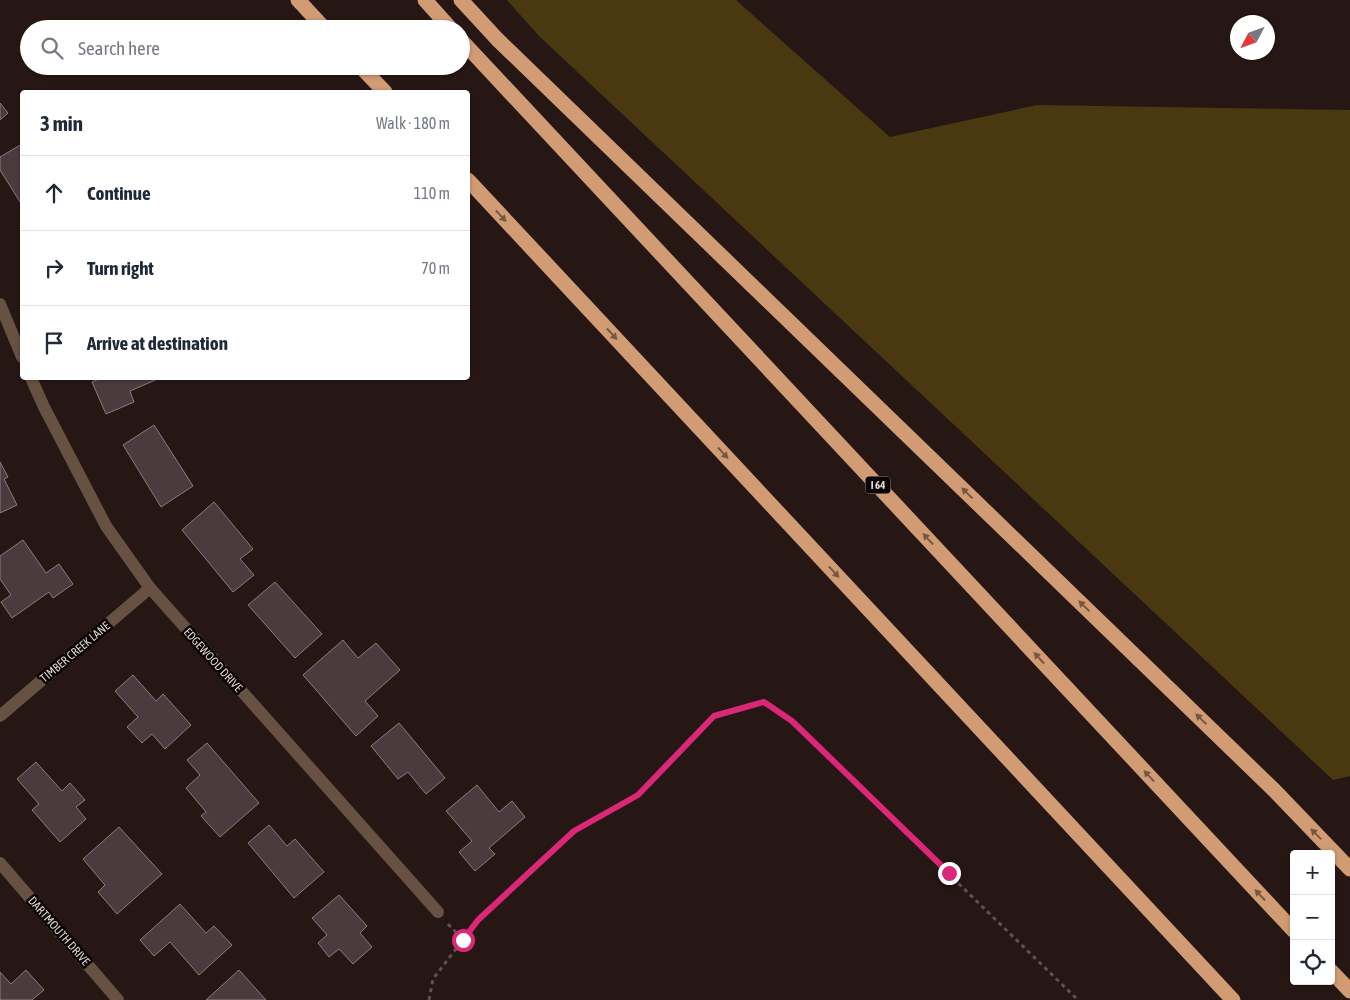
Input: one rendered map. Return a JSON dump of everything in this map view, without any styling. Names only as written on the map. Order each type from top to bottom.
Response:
[{"type":"highway","points":[[298,0],[317,20]]},
{"type":"highway","points":[[425,0],[443,20]]},
{"type":"highway","points":[[461,0],[504,46],[1267,783],[1350,869]]},
{"type":"highway","name":"I 64","points":[[470,50],[1290,927]]},
{"type":"highway","points":[[369,75],[383,90]]},
{"type":"highway","points":[[470,182],[1233,1000]]},
{"type":"highway","points":[[1335,975],[1350,991]]},
{"type":"street","points":[[0,304],[20,352]]},
{"type":"street","name":"EDGEWOOD DRIVE","points":[[32,380],[106,526],[150,588],[438,912]]},
{"type":"street","name":"TIMBER CREEK LANE","points":[[0,716],[150,588]]},
{"type":"street","name":"DARTMOUTH DRIVE","points":[[0,863],[115,999]]},
{"type":"path","points":[[429,1000],[433,979],[478,920],[574,831],[638,795],[714,716],[764,702],[792,721],[1078,1000]]},
{"type":"shaded area","points":[[507,0],[736,0],[890,137],[1037,105],[1350,110],[1350,776],[1333,780],[539,36]]},
{"type":"building","points":[[0,103],[8,113],[0,120]]},
{"type":"building","points":[[20,145],[20,202],[0,170],[0,157]]},
{"type":"building","points":[[97,380],[155,380],[130,391],[134,402],[106,414],[92,382]]},
{"type":"building","points":[[154,425],[193,486],[161,507],[123,445]]},
{"type":"building","points":[[0,462],[8,477],[4,479],[17,505],[0,513]]},
{"type":"building","points":[[214,502],[253,549],[240,559],[254,575],[233,592],[182,530]]},
{"type":"building","points":[[23,540],[46,573],[59,564],[73,584],[53,598],[49,592],[12,618],[1,602],[11,595],[0,579],[0,556]]},
{"type":"building","points":[[275,582],[322,634],[295,658],[248,605]]},
{"type":"building","points":[[343,640],[358,658],[376,643],[400,670],[365,701],[378,716],[356,736],[303,675]]},
{"type":"building","points":[[133,675],[156,701],[163,694],[191,725],[165,749],[152,734],[142,743],[127,727],[138,717],[115,691]]},
{"type":"building","points":[[399,723],[445,778],[426,794],[408,772],[398,779],[371,746]]},
{"type":"building","points":[[207,743],[259,803],[220,837],[201,816],[206,812],[186,788],[200,775],[187,760]]},
{"type":"building","points":[[36,762],[62,791],[70,783],[85,800],[76,807],[86,819],[60,842],[32,810],[39,804],[17,779]]},
{"type":"building","points":[[477,785],[499,812],[512,801],[525,817],[489,848],[495,854],[475,871],[459,852],[472,841],[446,811]]},
{"type":"building","points":[[269,825],[287,846],[295,839],[324,872],[294,898],[248,843]]},
{"type":"building","points":[[119,827],[162,874],[117,914],[98,892],[105,885],[83,859]]},
{"type":"building","points":[[339,895],[367,926],[360,933],[372,947],[353,964],[339,949],[329,957],[318,943],[327,935],[312,918]]},
{"type":"building","points":[[180,904],[206,933],[214,926],[232,945],[199,975],[170,942],[154,956],[140,940]]},
{"type":"building","points":[[26,970],[44,990],[32,1000],[0,1000],[0,972],[11,984]]},
{"type":"building","points":[[239,970],[266,1000],[206,1000]]},
{"type":"route","points":[[463,940],[478,920],[574,831],[638,795],[714,716],[764,702],[792,721],[949,873]]}]
